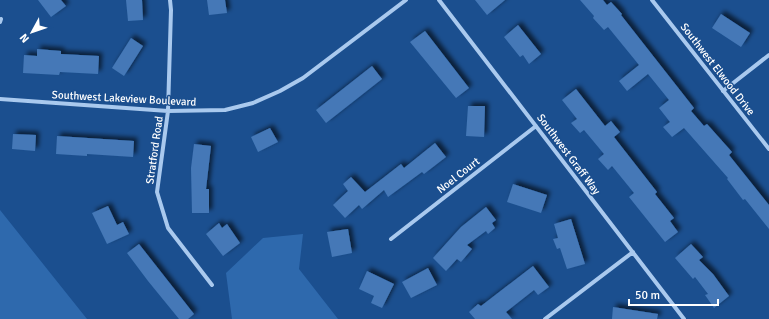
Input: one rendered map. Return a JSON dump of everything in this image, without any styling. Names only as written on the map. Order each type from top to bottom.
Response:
[{"type":"street","name":"Stratford Road","points":[[170,0],[168,111],[157,192],[168,228],[212,285]]},
{"type":"street","name":"Southwest Lakeview Boulevard","points":[[0,99],[168,111],[225,110],[253,103],[280,92],[303,78],[406,0]]},
{"type":"street","name":"Southwest Graff Way","points":[[439,0],[684,319]]},
{"type":"street","name":"Southwest Elwood Drive","points":[[652,0],[769,149]]},
{"type":"street","points":[[723,91],[769,55]]},
{"type":"street","name":"Noel Court","points":[[391,239],[536,126]]},
{"type":"street","points":[[545,319],[632,252]]},
{"type":"shaded area","points":[[0,210],[87,319],[0,319]]},
{"type":"shaded area","points":[[303,234],[299,269],[338,319],[232,319],[226,273],[263,238]]},
{"type":"building","points":[[38,0],[61,0],[66,6],[51,17]]},
{"type":"building","points":[[126,0],[142,0],[143,20],[128,21]]},
{"type":"building","points":[[207,0],[225,0],[227,13],[209,15]]},
{"type":"building","points":[[475,0],[505,0],[487,15]]},
{"type":"building","points":[[580,0],[603,0],[607,5],[611,2],[622,14],[621,15],[694,108],[691,111],[704,126],[707,124],[732,152],[729,155],[769,205],[769,229],[745,199],[743,200],[727,179],[728,178],[684,128],[672,137],[663,127],[670,122],[659,108],[669,100],[648,74],[627,91],[619,81],[639,65],[608,27],[604,30]]},
{"type":"building","points":[[721,14],[750,33],[741,47],[712,28]]},
{"type":"building","points":[[518,25],[541,54],[529,64],[523,55],[520,57],[504,37]]},
{"type":"building","points":[[425,31],[469,88],[456,98],[410,42]]},
{"type":"building","points":[[131,38],[143,46],[124,76],[112,68]]},
{"type":"building","points":[[37,49],[61,51],[61,54],[99,56],[98,74],[60,72],[59,75],[23,73],[24,55],[37,56]]},
{"type":"building","points":[[372,66],[382,79],[326,123],[316,110]]},
{"type":"building","points":[[576,89],[605,126],[611,121],[620,132],[614,137],[657,192],[655,194],[674,218],[670,221],[678,232],[665,242],[629,197],[634,193],[612,166],[608,170],[598,159],[604,154],[584,130],[580,133],[571,123],[577,119],[562,100]]},
{"type":"building","points":[[468,106],[485,106],[484,137],[466,136]]},
{"type":"building","points":[[270,128],[278,142],[258,152],[251,137]]},
{"type":"building","points":[[13,134],[36,135],[35,151],[12,149]]},
{"type":"building","points":[[57,136],[134,141],[133,157],[87,154],[87,156],[56,154]]},
{"type":"building","points":[[435,143],[446,157],[424,174],[422,172],[388,197],[384,190],[362,209],[359,205],[345,218],[333,205],[348,191],[343,184],[351,177],[365,192],[401,164],[404,168]]},
{"type":"building","points":[[194,144],[211,146],[206,189],[209,189],[209,213],[192,213],[191,168]]},
{"type":"building","points":[[513,184],[547,195],[541,213],[507,202]]},
{"type":"building","points":[[108,206],[117,225],[123,222],[129,234],[107,244],[92,213]]},
{"type":"building","points":[[486,207],[496,220],[492,223],[495,228],[488,234],[486,231],[467,245],[472,249],[461,262],[457,259],[446,271],[433,258],[461,227]]},
{"type":"building","points":[[571,219],[585,264],[567,269],[560,248],[557,249],[553,239],[558,238],[554,224]]},
{"type":"building","points":[[219,223],[222,228],[227,224],[240,243],[223,256],[206,234]]},
{"type":"building","points":[[348,229],[352,253],[332,257],[327,232]]},
{"type":"building","points":[[139,244],[194,314],[188,319],[179,319],[127,253]]},
{"type":"building","points":[[691,244],[703,257],[699,260],[713,274],[729,296],[714,308],[705,295],[708,294],[695,277],[693,279],[675,258]]},
{"type":"building","points":[[533,266],[549,287],[538,295],[534,290],[506,312],[512,319],[475,319],[469,312],[478,304],[481,306]]},
{"type":"building","points":[[428,268],[437,285],[411,298],[402,282]]},
{"type":"building","points":[[367,271],[394,284],[382,308],[371,303],[374,296],[359,289]]},
{"type":"building","points":[[613,307],[658,314],[657,319],[612,319]]}]
